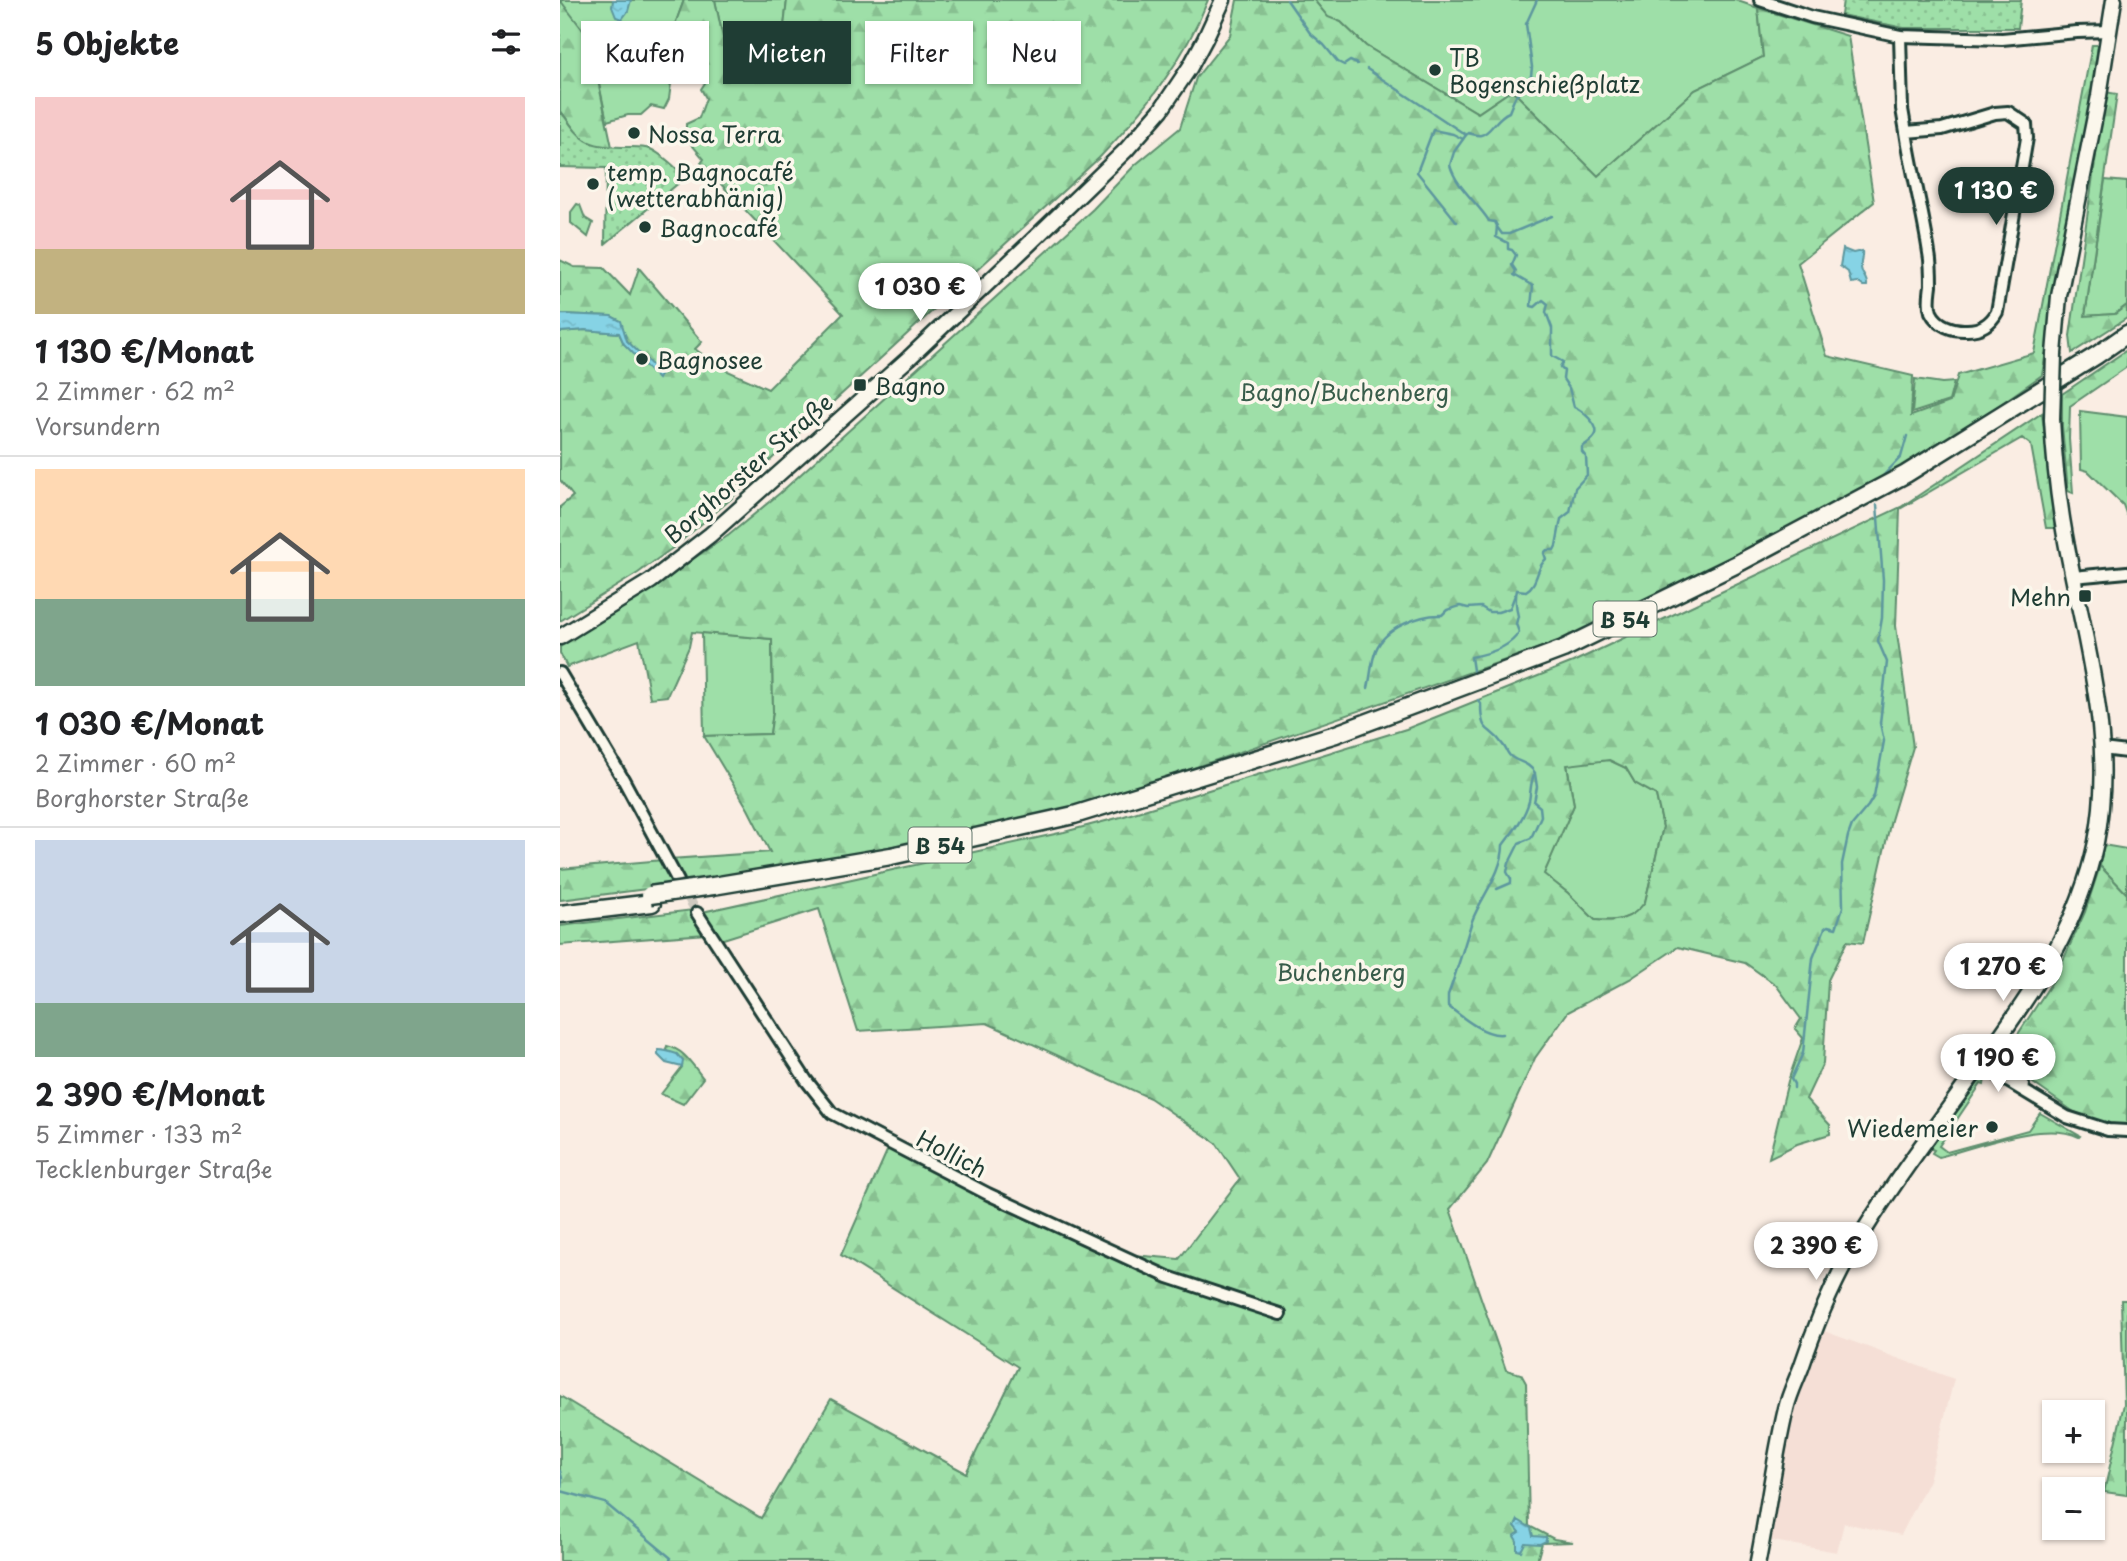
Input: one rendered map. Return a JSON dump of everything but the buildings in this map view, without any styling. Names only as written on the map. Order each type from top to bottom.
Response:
[{"type":"highway","name":"B 54","points":[[714,890],[891,856],[1074,815],[1336,734],[1563,649],[1735,565],[1906,474],[2127,334]]},
{"type":"highway","name":"B 54","points":[[560,914],[894,863],[1075,822],[1218,781],[1338,740],[1566,654],[1739,572],[1911,482],[2127,342]]},
{"type":"highway","name":"B 54","points":[[560,905],[651,899]]},
{"type":"main road","name":"Borghorster Straße","points":[[560,637],[651,581],[710,535],[909,358],[1039,234],[1126,150],[1161,110],[1190,66],[1223,0]]},
{"type":"main road","points":[[1758,1561],[1787,1406],[1821,1312],[1852,1251],[1887,1194],[2029,997],[2067,931],[2088,876],[2101,799],[2100,722],[2056,478],[2052,419],[2054,354],[2060,296],[2114,0]]},
{"type":"street","points":[[1760,0],[1812,17],[1900,36],[2002,40],[2110,31]]},
{"type":"street","points":[[1900,36],[1902,110],[1912,172],[1929,254],[1929,304],[1932,314],[1942,324],[1950,328],[1973,330],[1992,321],[1997,312],[2027,138],[2026,124],[2008,113],[1995,113],[1942,129],[1906,132]]},
{"type":"street","points":[[2073,577],[2127,572]]},
{"type":"street","points":[[560,673],[623,779],[678,881]]},
{"type":"street","points":[[2102,749],[2127,752]]},
{"type":"street","name":"Hollich","points":[[697,913],[806,1080],[832,1113],[988,1195],[1168,1277],[1280,1314]]},
{"type":"street","points":[[1985,1059],[2003,1065],[2032,1094],[2067,1117],[2108,1130],[2127,1131]]},
{"type":"shaded area","points":[[1824,1331],[1954,1379],[1929,1480],[1901,1535],[1844,1523],[1837,1552],[1767,1540],[1793,1409]]},
{"type":"green space","points":[[560,0],[581,28],[581,84],[599,84],[612,147],[590,144],[579,136],[560,110]]},
{"type":"green space","points":[[562,0],[684,0],[676,21],[581,21],[581,28],[562,5]]},
{"type":"green space","points":[[684,0],[715,0],[723,38],[723,84],[851,84],[851,21],[785,21],[787,0],[1208,0],[1175,64],[1132,122],[1099,158],[785,446],[731,499],[638,573],[560,621],[560,507],[573,496],[560,480],[560,332],[585,330],[619,333],[624,344],[660,374],[627,341],[620,321],[611,316],[560,314],[560,260],[574,267],[604,268],[630,295],[639,268],[702,342],[695,349],[721,368],[768,389],[843,314],[701,163],[704,159],[686,138],[686,124],[699,118],[706,98],[701,89],[704,84],[709,84],[709,21],[676,21]]},
{"type":"green space","points":[[715,0],[787,0],[785,21],[723,21],[723,38]]},
{"type":"green space","name":"Bagno/Buchenberg","points":[[1237,0],[1314,0],[1328,17],[1341,22],[1366,46],[1478,113],[1512,90],[1598,176],[1695,90],[1763,57],[1758,8],[1848,36],[1874,202],[1798,263],[1827,356],[1913,376],[1911,416],[1950,402],[1958,375],[2034,353],[2092,45],[2098,45],[2042,375],[1934,451],[1832,510],[1560,641],[1072,810],[824,860],[684,883],[671,859],[770,852],[748,809],[704,736],[770,734],[773,712],[772,639],[692,632],[689,647],[667,696],[650,698],[639,640],[567,667],[560,647],[729,535],[780,493],[1093,209],[1135,165],[1180,128],[1196,78],[1230,35]]},
{"type":"green space","points":[[1314,0],[1735,0],[1758,8],[1763,57],[1695,90],[1598,176],[1512,90],[1478,113],[1366,46],[1341,22],[1328,18]]},
{"type":"green space","points":[[1843,0],[2021,0],[2018,28],[1904,28],[1841,15]]},
{"type":"green space","points":[[599,84],[671,84],[669,99],[664,109],[651,106],[641,115],[628,115],[607,121]]},
{"type":"green space","points":[[2105,92],[2117,94],[2085,316],[2115,314],[2127,305],[2127,318],[2072,353],[2070,336]]},
{"type":"green space","points":[[560,110],[573,128],[591,143],[609,147],[650,149],[686,177],[605,244],[606,168],[560,167]]},
{"type":"green space","points":[[2105,180],[2127,182],[2127,305],[2115,314],[2085,316]]},
{"type":"green space","points":[[577,204],[580,205],[585,218],[593,223],[588,237],[571,223],[571,212]]},
{"type":"green space","points":[[2127,350],[2127,367],[2070,406],[2069,439],[2073,493],[2068,491],[2062,394]]},
{"type":"green space","points":[[1915,379],[1954,382],[1949,401],[1912,413]]},
{"type":"green space","points":[[2080,411],[2127,417],[2127,516],[2123,505],[2088,471],[2081,469]]},
{"type":"green space","name":"Buchenberg","points":[[2042,413],[2055,528],[2046,528],[2031,445],[2022,438],[1900,509],[1896,626],[1913,747],[1891,820],[1863,943],[1847,941],[1828,980],[1823,1063],[1806,1099],[1830,1125],[1830,1134],[1797,1144],[1769,1158],[1788,1081],[1803,1038],[1795,1029],[1801,1019],[1776,985],[1745,963],[1678,947],[1630,979],[1568,1012],[1535,1058],[1487,1164],[1450,1209],[1506,1370],[1521,1374],[1526,1383],[1529,1526],[1554,1539],[1573,1542],[1542,1543],[1537,1561],[560,1561],[560,1396],[761,1518],[831,1399],[966,1473],[1018,1367],[841,1255],[891,1142],[988,1194],[1133,1255],[1179,1259],[1240,1179],[1216,1143],[1150,1098],[987,1023],[858,1031],[819,909],[720,940],[698,913],[1064,832],[1406,729],[1573,662],[1901,507]],"holes":[[[1609,760],[1626,768],[1635,783],[1656,795],[1663,827],[1645,902],[1629,916],[1610,921],[1595,920],[1544,874],[1574,805],[1567,765]]]},
{"type":"green space","points":[[702,633],[772,639],[773,712],[770,734],[704,736]]},
{"type":"green space","points":[[1609,760],[1626,768],[1635,783],[1656,795],[1663,827],[1645,902],[1629,916],[1603,921],[1595,920],[1568,893],[1543,874],[1574,805],[1567,764]]},
{"type":"green space","points":[[2103,845],[2127,849],[2127,894],[2100,866]]},
{"type":"green space","points":[[663,860],[678,885],[560,900],[560,869]]},
{"type":"green space","points":[[2100,866],[2127,894],[2127,1125],[2104,1123],[2074,1112],[2009,1066],[2005,1054],[2056,976],[2085,912]]},
{"type":"green space","points":[[693,910],[706,934],[560,945],[560,926]]},
{"type":"green space","points":[[667,1046],[683,1054],[703,1078],[683,1104],[661,1094],[682,1067],[666,1050]]},
{"type":"green space","points":[[1985,1077],[1984,1085],[1981,1084],[1939,1146],[1947,1152],[2028,1130],[2040,1113],[2080,1136],[2048,1132],[2029,1133],[1939,1157],[1932,1153],[1934,1150],[1929,1148]]},
{"type":"green space","points":[[2121,1300],[2127,1300],[2127,1495],[2105,1492],[2124,1404]]},
{"type":"water","points":[[613,0],[631,0],[622,19],[616,17],[612,7]]},
{"type":"water","points":[[1843,249],[1853,253],[1862,251],[1861,270],[1867,286],[1851,283],[1848,272],[1840,266]]},
{"type":"water","name":"Bagnosee","points":[[560,314],[611,316],[621,321],[627,341],[661,374],[658,379],[624,344],[619,333],[585,330],[560,332]]},
{"type":"water","points":[[658,1050],[677,1054],[683,1061],[682,1067],[666,1063],[658,1055]]},
{"type":"water","points":[[1518,1520],[1531,1528],[1533,1536],[1546,1537],[1546,1541],[1540,1544],[1525,1543],[1521,1551],[1517,1550],[1514,1536],[1520,1532],[1515,1526]]},
{"type":"waterway","points":[[1287,0],[1310,33],[1338,62],[1344,65],[1350,61],[1357,64]]},
{"type":"waterway","points":[[1474,677],[1471,657],[1504,646],[1519,632],[1516,624],[1517,590],[1526,591],[1530,588],[1546,559],[1544,553],[1554,550],[1561,519],[1570,512],[1575,488],[1587,475],[1586,457],[1582,447],[1596,434],[1592,422],[1574,407],[1569,388],[1563,379],[1564,371],[1560,367],[1563,362],[1552,356],[1552,328],[1546,312],[1548,304],[1543,300],[1535,307],[1531,306],[1533,286],[1514,275],[1516,271],[1512,265],[1516,255],[1508,249],[1508,243],[1496,237],[1495,222],[1489,221],[1462,187],[1450,165],[1454,152],[1466,135],[1481,135],[1487,132],[1509,112],[1515,97],[1531,76],[1526,24],[1537,0]]},
{"type":"waterway","points":[[1367,69],[1466,135]]},
{"type":"waterway","points":[[1457,222],[1417,172],[1433,130],[1463,139]]},
{"type":"waterway","points":[[1497,227],[1502,234],[1509,234],[1552,216]]},
{"type":"waterway","points":[[1878,481],[1901,457],[1907,436]]},
{"type":"waterway","points":[[1794,1088],[1791,1079],[1803,1053],[1813,958],[1825,928],[1836,928],[1843,907],[1842,864],[1848,836],[1852,825],[1874,796],[1884,741],[1880,723],[1887,662],[1878,641],[1882,618],[1883,580],[1877,505]]},
{"type":"waterway","points":[[1368,688],[1376,650],[1395,629],[1424,617],[1442,615],[1447,610],[1460,606],[1481,607],[1489,612],[1498,612],[1510,608],[1515,595]]},
{"type":"waterway","points":[[1478,700],[1481,704],[1482,721],[1487,729],[1511,757],[1528,765],[1535,773],[1525,813],[1503,845],[1496,875],[1472,921],[1448,995],[1448,1006],[1480,1029],[1502,1034]]},
{"type":"waterway","points":[[1497,889],[1511,883],[1507,872],[1509,863],[1519,843],[1531,838],[1541,816],[1540,807],[1534,802],[1537,787],[1535,774]]},
{"type":"waterway","points":[[560,1471],[561,1491],[605,1503],[671,1558],[669,1561]]},
{"type":"tunnel","points":[[682,886],[697,913]]},
{"type":"place","name":"TB Bogenschießplatz","points":[[1435,70]]},
{"type":"place","name":"Nossa Terra","points":[[634,133]]},
{"type":"place","name":"temp. Bagnocafé (wetterabhänig)","points":[[593,184]]},
{"type":"place","name":"Bagnocafé","points":[[645,227]]},
{"type":"place","name":"Bagnosee","points":[[642,359]]},
{"type":"place","name":"Bagno","points":[[860,385]]},
{"type":"place","name":"Mehn","points":[[2085,596]]},
{"type":"place","name":"Wiedemeier","points":[[1992,1127]]}]
